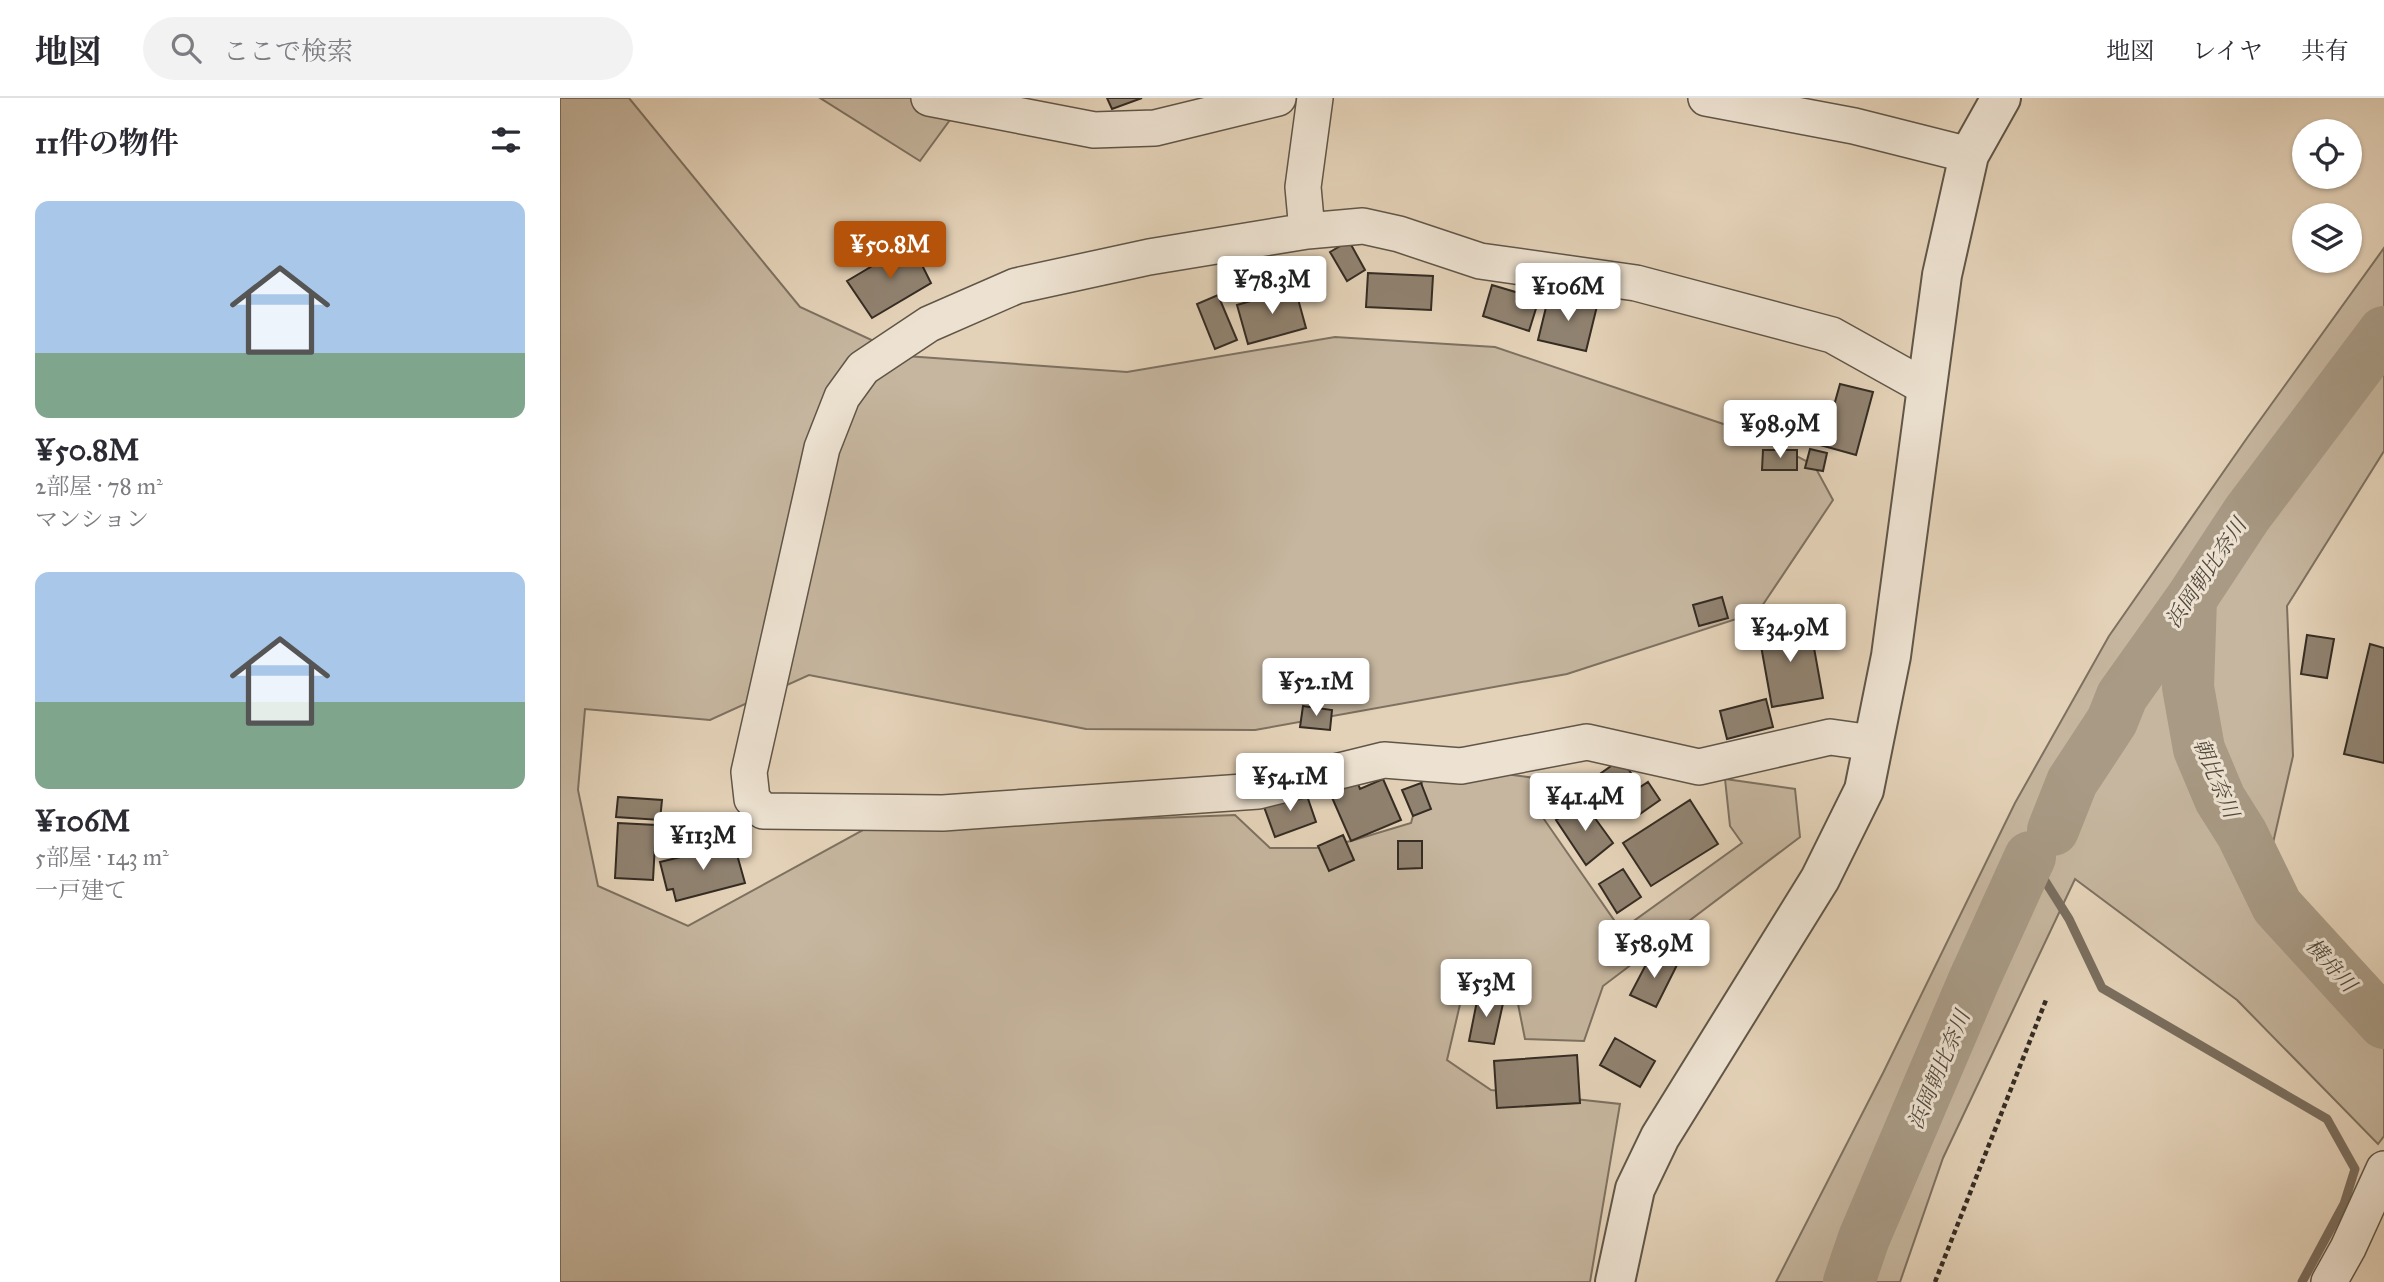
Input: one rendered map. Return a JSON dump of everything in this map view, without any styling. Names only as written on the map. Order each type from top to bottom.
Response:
[{"type":"street","points":[[929,98],[1094,130],[1155,128],[1278,98]]},
{"type":"street","points":[[1307,231],[1303,187],[1315,98]]},
{"type":"street","points":[[1706,98],[1854,126],[1969,155]]},
{"type":"street","points":[[1615,1282],[1635,1189],[1655,1147],[1820,879],[1864,790],[1891,656],[1942,275],[1969,155],[2001,98]]},
{"type":"street","points":[[1873,743],[1830,737],[1699,767],[1587,742],[1461,766],[1384,760],[1258,791],[943,813],[763,811],[752,799],[749,772],[822,448],[842,397],[863,368],[929,324],[1016,286],[1149,257],[1307,231],[1363,226],[1399,234],[1480,261],[1636,283],[1832,335],[1927,388]]},
{"type":"street","points":[[2329,1282],[2348,1248],[2384,1168]]},
{"type":"path","points":[[1935,1282],[2046,1000]]},
{"type":"shaded area","points":[[560,98],[629,98],[800,307],[906,356],[1127,372],[1335,337],[1495,347],[1753,434],[1814,465],[1833,500],[1758,612],[1567,674],[1255,730],[1086,729],[809,675],[710,720],[585,709],[578,790],[598,886],[688,926],[883,819],[1057,822],[1235,815],[1270,848],[1316,848],[1351,841],[1411,823],[1424,776],[1505,774],[1535,778],[1539,812],[1621,930],[1742,843],[1730,826],[1725,779],[1795,789],[1800,837],[1603,986],[1584,1041],[1525,1039],[1516,994],[1504,999],[1465,983],[1447,1060],[1491,1090],[1620,1104],[1590,1282],[560,1282]]},
{"type":"shaded area","points":[[820,98],[966,98],[920,161]]},
{"type":"shaded area","points":[[2384,248],[2384,451],[2287,606],[2293,756],[2267,869],[2384,1030],[2384,1136],[2378,1144],[2237,1000],[2075,879],[1943,1158],[1900,1282],[1776,1282],[1883,1073],[2015,803],[2109,636]]},
{"type":"building","points":[[1107,98],[1142,98],[1112,109]]},
{"type":"building","points":[[1349,241],[1365,270],[1347,281],[1330,252]]},
{"type":"building","points":[[911,243],[931,283],[872,318],[847,281]]},
{"type":"building","points":[[1368,273],[1433,276],[1431,310],[1366,307]]},
{"type":"building","points":[[1492,285],[1539,299],[1529,331],[1483,316]]},
{"type":"building","points":[[1295,288],[1306,328],[1248,344],[1237,305]]},
{"type":"building","points":[[1218,295],[1237,340],[1215,349],[1197,304]]},
{"type":"building","points":[[1549,295],[1597,306],[1586,351],[1538,340]]},
{"type":"building","points":[[1840,384],[1873,392],[1856,455],[1813,443],[1823,406],[1833,409]]},
{"type":"building","points":[[1810,449],[1827,453],[1823,471],[1805,468]]},
{"type":"building","points":[[1763,450],[1797,450],[1797,470],[1762,470]]},
{"type":"building","points":[[1722,597],[1728,618],[1699,626],[1693,605]]},
{"type":"building","points":[[1809,620],[1823,698],[1772,707],[1758,629]]},
{"type":"building","points":[[2307,635],[2334,639],[2327,678],[2301,674]]},
{"type":"building","points":[[2370,644],[2384,648],[2384,763],[2344,754]]},
{"type":"building","points":[[1766,699],[1773,727],[1727,739],[1720,711]]},
{"type":"building","points":[[1303,706],[1332,710],[1330,730],[1300,727]]},
{"type":"building","points":[[1621,759],[1636,780],[1613,797],[1597,776]]},
{"type":"building","points":[[1383,779],[1401,820],[1351,841],[1330,793],[1357,781],[1360,789]]},
{"type":"building","points":[[1648,782],[1660,800],[1637,816],[1625,797]]},
{"type":"building","points":[[1421,783],[1431,809],[1413,816],[1402,790]]},
{"type":"building","points":[[1305,790],[1316,822],[1275,837],[1263,804]]},
{"type":"building","points":[[618,797],[662,800],[660,820],[616,817]]},
{"type":"building","points":[[1690,800],[1718,844],[1651,886],[1623,843]]},
{"type":"building","points":[[1584,803],[1613,843],[1586,865],[1556,820]]},
{"type":"building","points":[[618,823],[656,825],[653,880],[615,878]]},
{"type":"building","points":[[1343,835],[1354,860],[1329,871],[1318,846]]},
{"type":"building","points":[[1398,841],[1422,841],[1422,868],[1398,869]]},
{"type":"building","points":[[734,844],[745,883],[676,901],[673,889],[667,890],[660,862]]},
{"type":"building","points":[[1623,869],[1641,897],[1617,913],[1599,884]]},
{"type":"building","points":[[1652,953],[1677,965],[1656,1007],[1630,995]]},
{"type":"building","points":[[1479,991],[1504,999],[1494,1044],[1469,1041]]},
{"type":"building","points":[[1615,1038],[1655,1061],[1640,1087],[1600,1065]]},
{"type":"building","points":[[1577,1055],[1580,1103],[1497,1108],[1494,1061]]},
{"type":"waterway","name":"浜岡朝比奈川","points":[[2053,830],[2072,782],[2112,721],[2122,696],[2247,514],[2384,332]]},
{"type":"waterway","name":"朝比奈川","points":[[2191,599],[2188,687],[2199,749],[2220,799],[2242,834],[2277,906],[2384,1023]]},
{"type":"waterway","points":[[2053,830],[2030,857],[2069,919],[2102,988],[2327,1119],[2355,1169],[2344,1204],[2302,1282]]},
{"type":"waterway","name":"浜岡朝比奈川","points":[[1849,1282],[1864,1238],[1974,980],[2030,857]]},
{"type":"water label","name":"横舟川","points":[[2331,965]]}]
